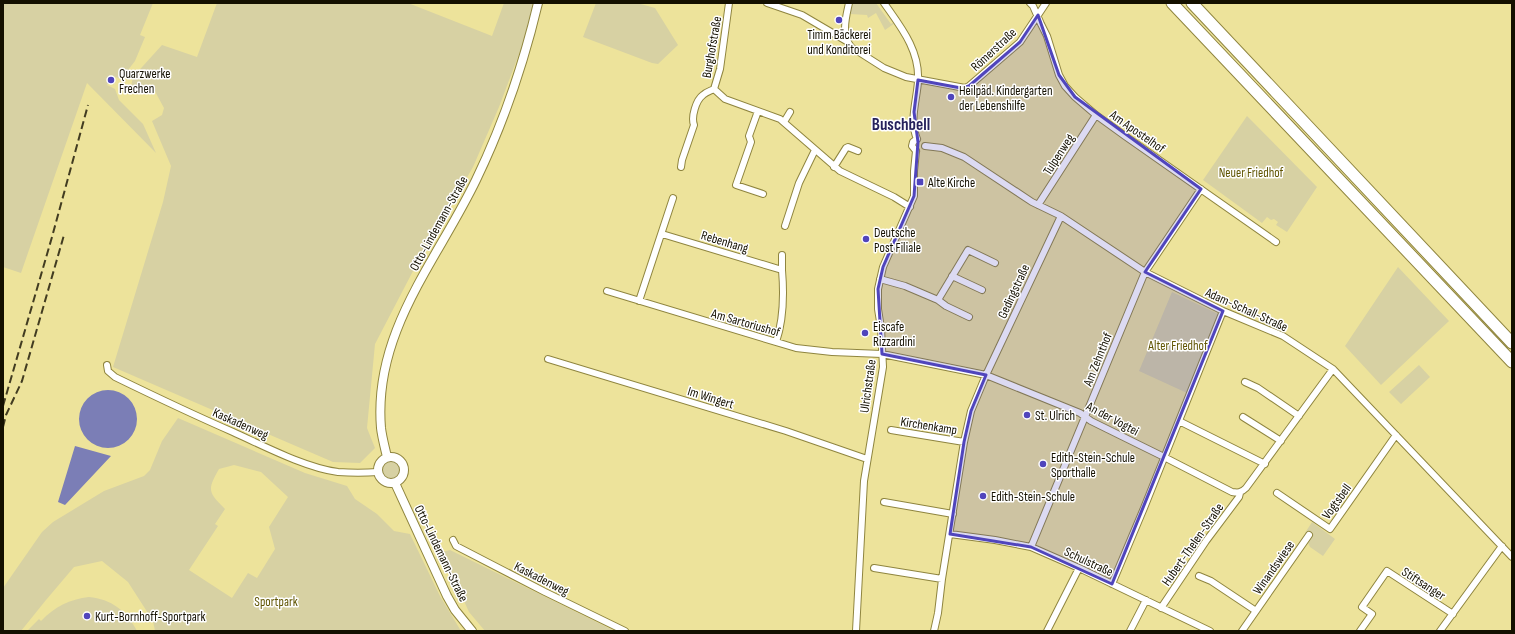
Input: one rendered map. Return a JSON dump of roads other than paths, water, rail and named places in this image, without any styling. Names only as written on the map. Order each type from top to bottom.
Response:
[{"type":"highway","points":[[1172,3],[1512,362]]},
{"type":"highway","points":[[1192,3],[1512,343]]},
{"type":"street","name":"Otto-Lindemann-Straße","points":[[387,457],[381,429],[381,403],[382,380],[388,351],[396,329],[415,289],[475,182],[494,141],[508,108],[523,63],[538,3]]},
{"type":"street","name":"Burghofstraße","points":[[729,3],[720,69],[714,89],[725,99],[777,117],[834,167],[846,175],[894,196],[910,207]]},
{"type":"street","points":[[768,3],[802,15],[848,42]]},
{"type":"street","points":[[849,3],[845,30],[851,47],[869,60],[884,68],[918,80]]},
{"type":"street","points":[[884,3],[909,41],[915,59],[918,80],[914,112],[914,127],[917,139]]},
{"type":"street","name":"Am Apostelhof","points":[[1030,3],[1038,15],[1047,36],[1055,65],[1065,86],[1075,97],[1096,115],[1276,242]]},
{"type":"street","name":"Römerstraße","points":[[918,80],[933,81],[961,88],[969,86],[1020,42],[1046,3]]},
{"type":"street","points":[[681,167],[694,125],[692,120],[699,100],[702,96],[714,89]]},
{"type":"street","points":[[758,111],[749,136],[751,142],[736,185],[763,194]]},
{"type":"street","points":[[784,122],[790,112]]},
{"type":"street","name":"Tulpenweg","points":[[1038,205],[1096,115]]},
{"type":"street","points":[[917,139],[923,140],[925,146],[921,152],[916,151],[912,146],[913,142],[917,139]]},
{"type":"street","name":"Adam-Schall-Straße","points":[[925,146],[947,150],[964,156],[993,177],[1038,205],[1061,216],[1145,272],[1222,311],[1283,336],[1333,369],[1512,557]]},
{"type":"street","points":[[834,167],[846,148],[848,147],[858,151]]},
{"type":"street","points":[[785,226],[799,183],[815,150]]},
{"type":"street","name":"Ulrichstraße","points":[[856,631],[862,499],[867,459],[883,367],[881,328],[877,298],[880,278],[887,257],[914,196],[916,151]]},
{"type":"street","name":"Am Zehnthof","points":[[1031,547],[1145,272],[1201,189]]},
{"type":"street","points":[[639,301],[673,198]]},
{"type":"street","name":"Gedingstraße","points":[[986,375],[1061,216]]},
{"type":"street","name":"Rebenhang","points":[[662,234],[782,270]]},
{"type":"street","points":[[938,300],[968,250],[995,263]]},
{"type":"street","points":[[776,342],[782,315],[782,255]]},
{"type":"street","points":[[952,276],[982,290]]},
{"type":"street","points":[[880,278],[905,286],[938,300],[946,306],[969,317]]},
{"type":"street","name":"Am Sartoriushof","points":[[607,291],[801,349],[882,354]]},
{"type":"street","points":[[1112,584],[1179,421],[1222,311]]},
{"type":"street","name":"An der Vogtei","points":[[882,354],[986,375],[1080,413],[1085,418],[1164,456],[1239,495]]},
{"type":"street","name":"Im Wingert","points":[[548,359],[786,431],[867,459]]},
{"type":"street","name":"Kaskadenweg","points":[[107,365],[108,371],[115,378],[284,454],[318,467],[337,472],[378,472]]},
{"type":"street","points":[[1239,495],[1265,464],[1333,369]]},
{"type":"street","name":"Kirchenkamp","points":[[934,631],[964,442],[971,411],[986,375]]},
{"type":"street","points":[[1245,382],[1258,388],[1299,416]]},
{"type":"street","points":[[1243,417],[1281,441]]},
{"type":"street","points":[[1179,421],[1265,464]]},
{"type":"street","name":"Kirchenkamp","points":[[891,430],[964,442]]},
{"type":"street","name":"Vogtsbell","points":[[1277,493],[1330,529],[1396,435]]},
{"type":"street","points":[[387,457],[400,460],[404,468],[402,477],[395,483],[391,484],[384,481],[378,472],[379,464],[387,457]]},
{"type":"street","name":"Otto-Lindemann-Straße","points":[[395,483],[455,610],[472,631]]},
{"type":"street","name":"Hubert-Thelen-Straße","points":[[1162,608],[1206,541],[1239,495]]},
{"type":"street","points":[[884,502],[953,514]]},
{"type":"street","name":"Schulstraße","points":[[950,534],[1031,547],[1079,568],[1210,631]]},
{"type":"street","name":"Winandswiese","points":[[1242,631],[1309,535]]},
{"type":"street","name":"Kaskadenweg","points":[[453,540],[456,546],[625,631]]},
{"type":"street","points":[[1440,631],[1502,546]]},
{"type":"street","points":[[874,568],[942,579]]},
{"type":"street","points":[[1046,631],[1079,568]]},
{"type":"street","name":"Stiftsanger","points":[[1360,631],[1372,614],[1362,608],[1387,571],[1453,614]]},
{"type":"street","name":"Winandswiese","points":[[1199,576],[1210,581],[1256,611]]},
{"type":"street","points":[[1130,631],[1146,600]]},
{"type":"water","points":[[108,390],[124,395],[132,403],[137,419],[132,435],[124,443],[108,448],[92,443],[84,435],[79,419],[84,403],[92,395]]},
{"type":"water","points":[[75,446],[111,456],[65,505],[58,502]]},
{"type":"railway","points":[[3,406],[52,237],[88,105]]},
{"type":"railway","points":[[3,427],[6,415],[22,381],[64,235]]},
{"type":"place","name":"Timm Bäckerei und Konditorei","points":[[839,20]]},
{"type":"place","name":"Quarzwerke Frechen","points":[[111,80]]},
{"type":"place","name":"Heilpäd. Kindergarten der Lebenshilfe","points":[[951,97]]},
{"type":"place","name":"Alte Kirche","points":[[920,182]]},
{"type":"place","name":"Deutsche Post Filiale","points":[[866,239]]},
{"type":"place","name":"Eiscafe Rizzardini","points":[[865,333]]},
{"type":"place","name":"St. Ulrich","points":[[1027,415]]},
{"type":"place","name":"Edith-Stein-Schule Sporthalle","points":[[1043,464]]},
{"type":"place","name":"Edith-Stein-Schule","points":[[983,496]]},
{"type":"place","name":"Kurt-Bornhoff-Sportpark","points":[[87,616]]},
{"type":"district","name":"Buschbell","points":[[901,124]]},
{"type":"park label","name":"Neuer Friedhof","points":[[1251,172]]},
{"type":"park label","name":"Alter Friedhof","points":[[1178,345]]},
{"type":"park label","name":"Sportpark","points":[[276,601]]}]
